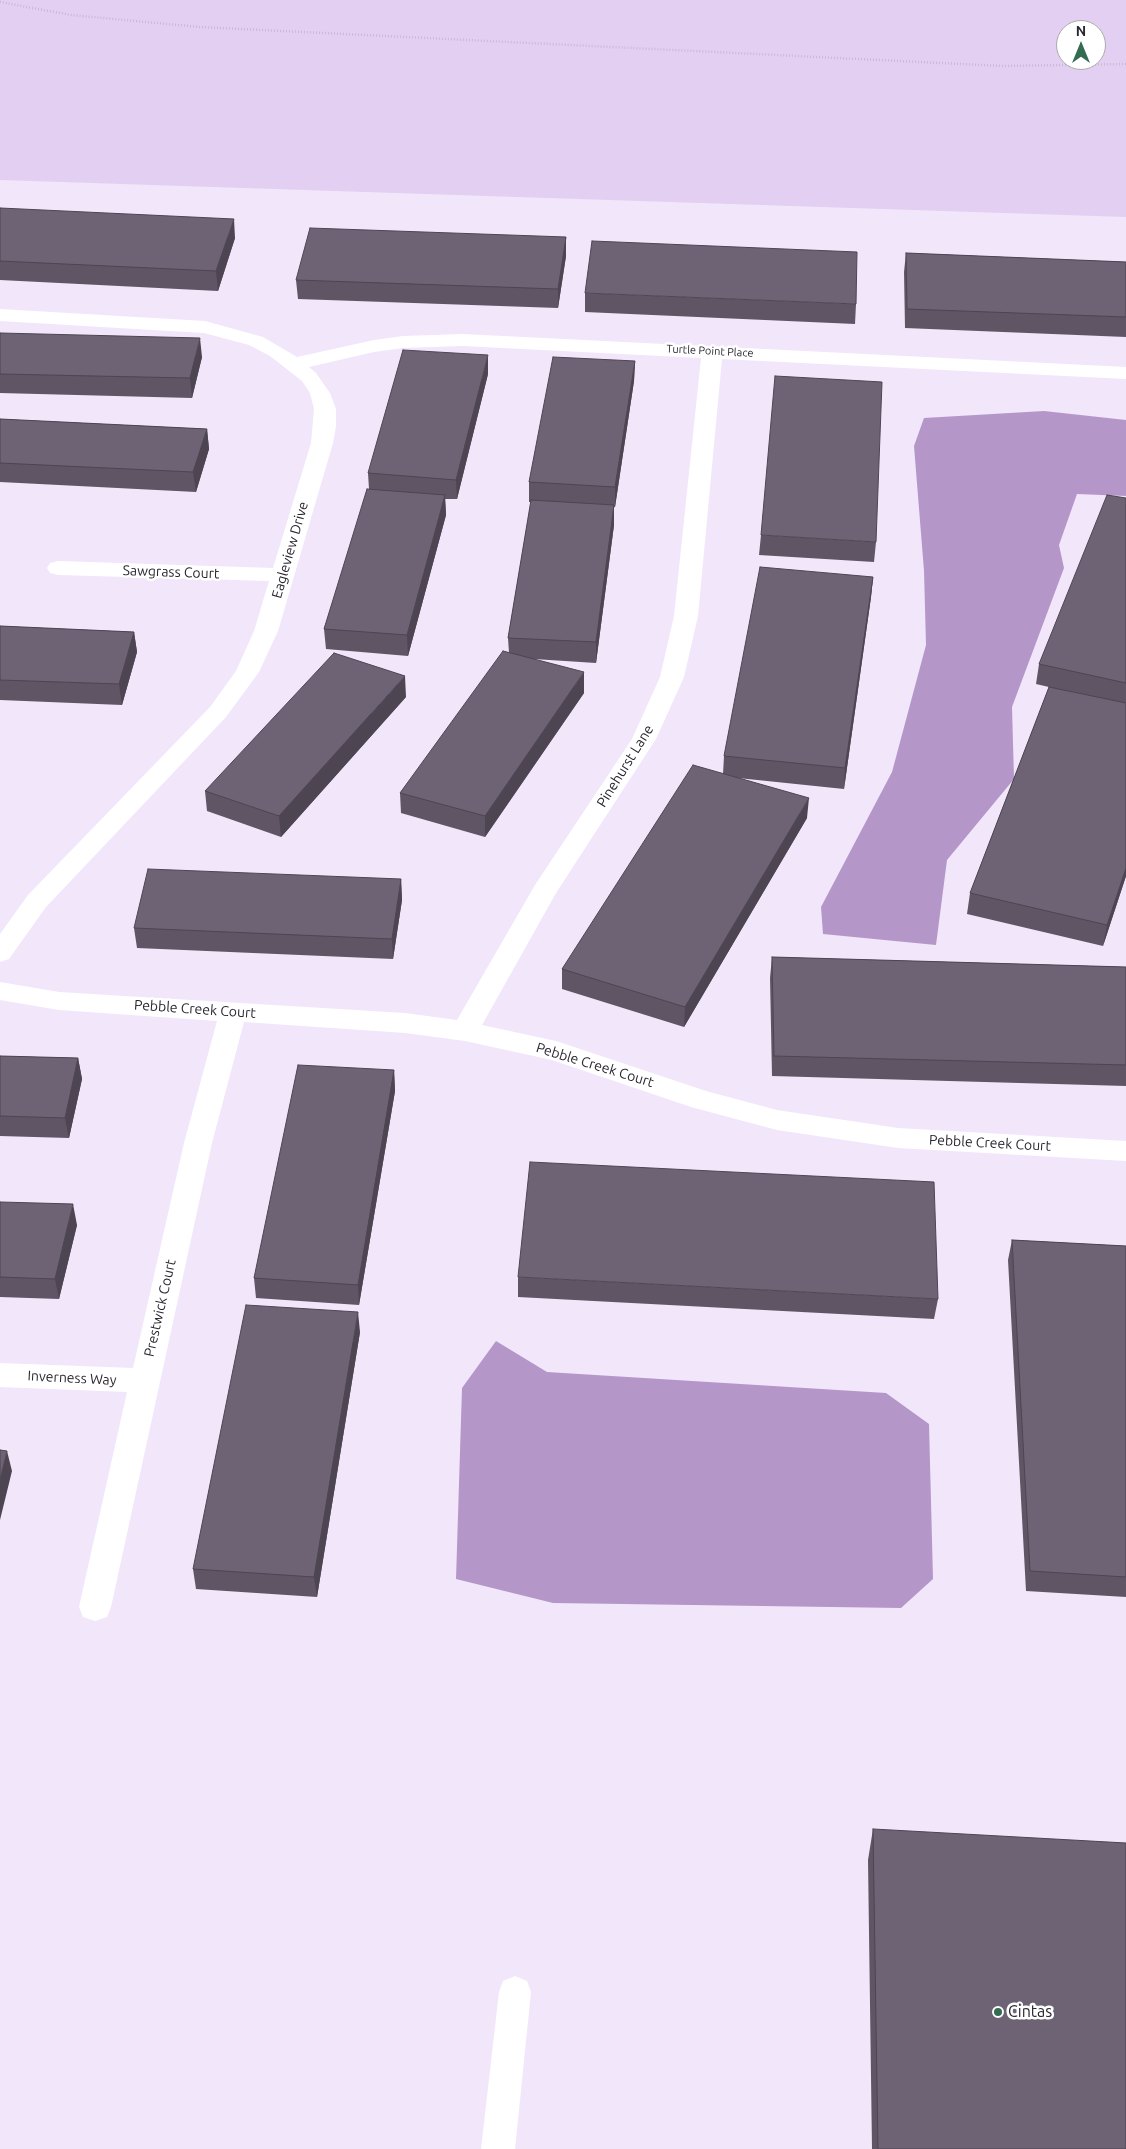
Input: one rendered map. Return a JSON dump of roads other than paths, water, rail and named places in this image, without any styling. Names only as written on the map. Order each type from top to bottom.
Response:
[{"type":"street","name":"Eagleview Drive","points":[[0,315],[205,327],[256,341],[295,364],[309,377],[320,393],[325,409],[322,443],[283,575],[266,631],[247,672],[218,712],[37,901],[0,953]]},
{"type":"street","name":"Turtle Point Place","points":[[295,364],[374,346],[403,342],[463,340],[1126,373]]},
{"type":"street","name":"Pinehurst Lane","points":[[465,1031],[544,891],[644,739],[672,677],[686,616],[712,351]]},
{"type":"street","name":"Sawgrass Court","points":[[58,568],[283,575]]},
{"type":"street","name":"Pebble Creek Court","points":[[0,991],[59,1001],[405,1023],[465,1031],[556,1051],[701,1100],[777,1120],[898,1138],[1126,1151]]},
{"type":"street","name":"Prestwick Court","points":[[95,1607],[198,1143],[233,1012]]},
{"type":"street","name":"Inverness Way","points":[[0,1375],[144,1381]]},
{"type":"lane","points":[[498,2149],[515,1992]]},
{"type":"place","name":"Cintas","points":[[998,2012]]}]
